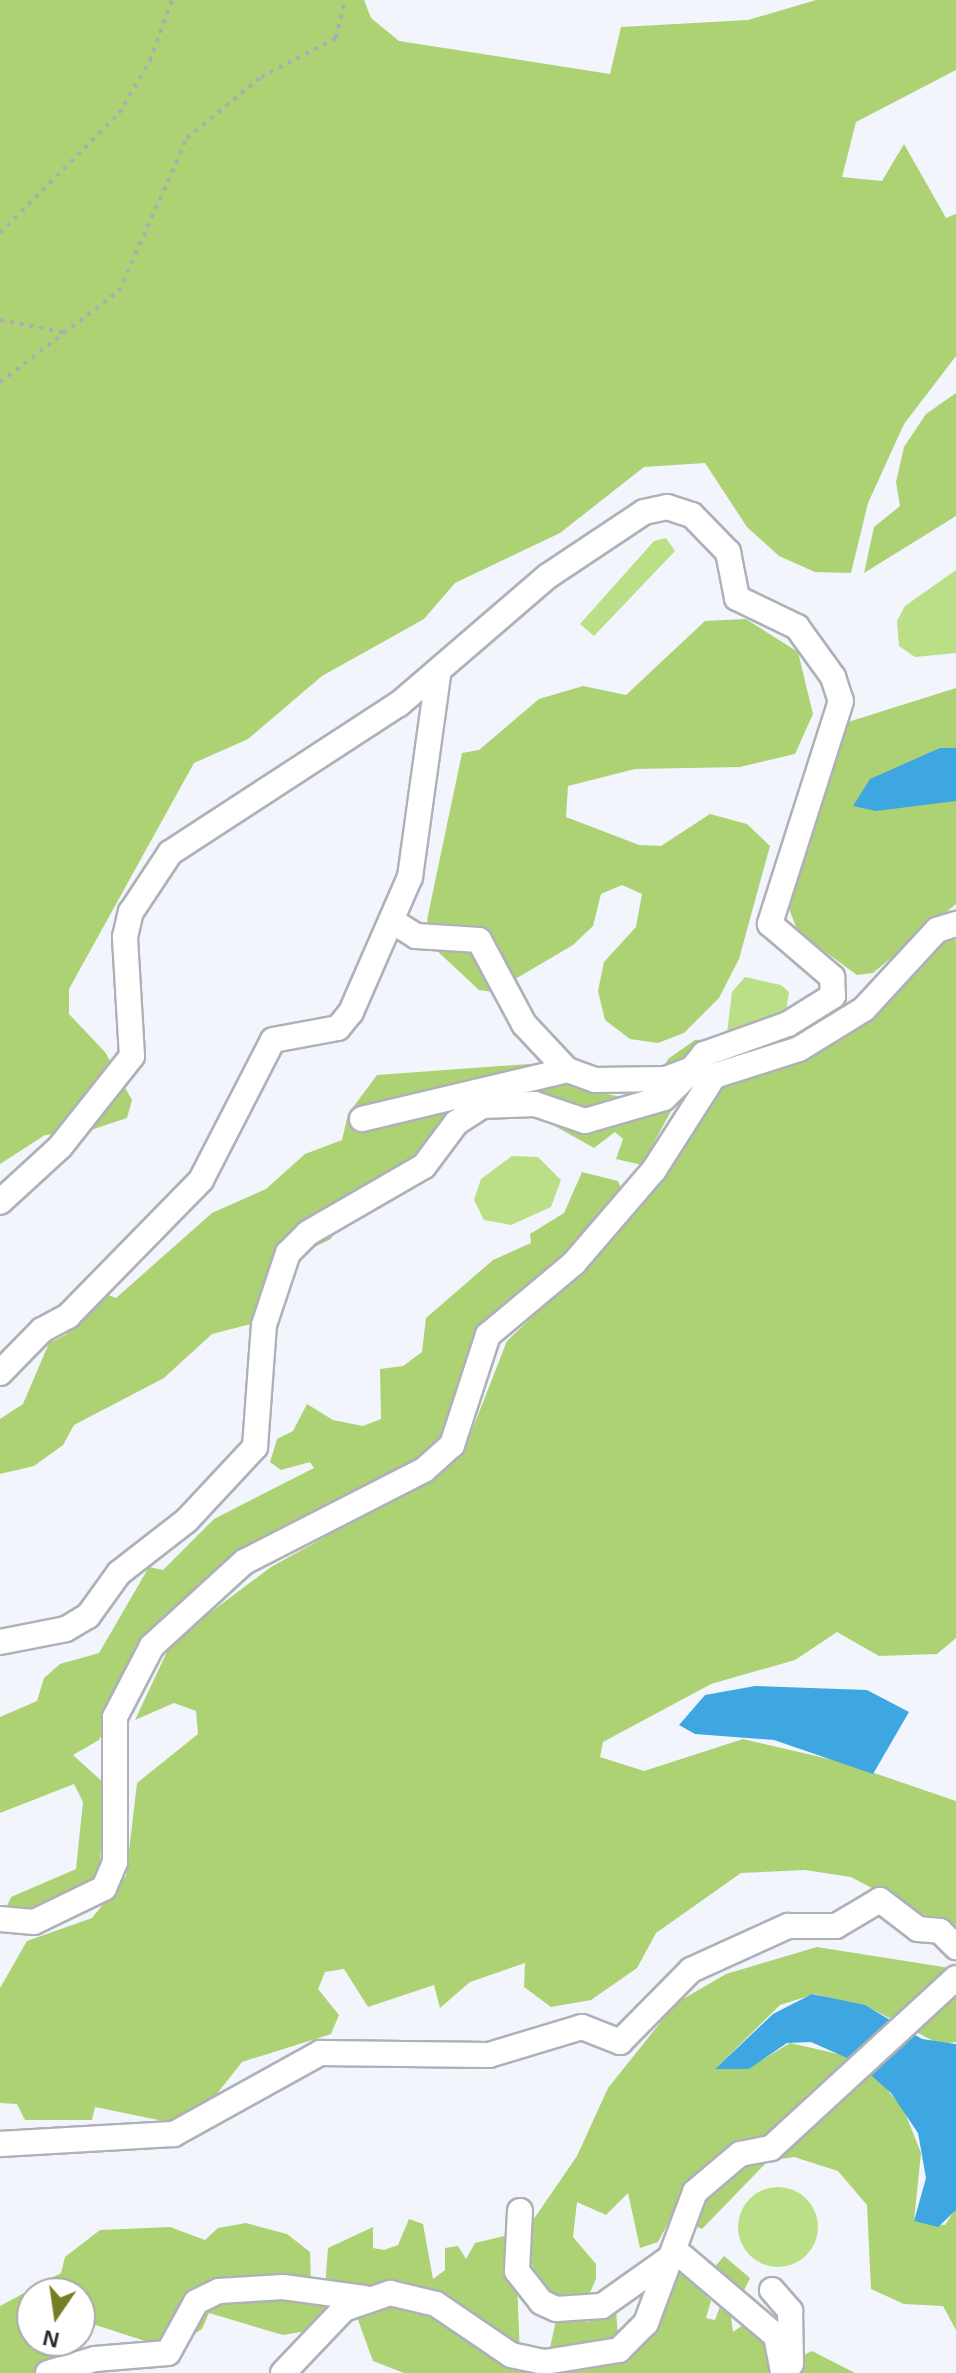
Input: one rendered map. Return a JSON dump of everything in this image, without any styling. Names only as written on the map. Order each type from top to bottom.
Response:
[{"type":"street","points":[[0,1202],[60,1147],[132,1056],[125,937],[131,912],[170,853],[438,674],[548,576],[644,512],[667,507],[711,530],[728,552],[737,598],[783,617],[816,649],[833,677],[840,715],[770,924],[836,987],[788,1024],[704,1054],[664,1098],[585,1121],[535,1104],[482,1106],[456,1123],[424,1166],[308,1233],[288,1253],[264,1325],[255,1447],[187,1520],[119,1573],[88,1616],[66,1629],[0,1642]]},
{"type":"street","points":[[0,1373],[42,1330],[68,1316],[201,1180],[273,1040],[338,1028],[395,923],[410,877],[438,674]]},
{"type":"street","points":[[395,923],[416,936],[479,940],[524,1024],[567,1070]]},
{"type":"street","points":[[0,1919],[34,1922],[104,1888],[115,1862],[115,1717],[152,1646],[244,1562],[424,1470],[452,1445],[488,1335],[574,1263],[654,1170],[706,1084],[799,1049],[864,1009],[937,930],[956,924]]},
{"type":"street","points":[[362,1119],[567,1070],[624,1084],[692,1069]]},
{"type":"street","points":[[0,2144],[174,2134],[320,2053],[489,2055],[582,2027],[620,2042],[691,1970],[788,1926],[836,1926],[880,1900],[918,1929],[940,1931],[956,1947]]},
{"type":"street","points":[[564,2361],[619,2350],[638,2337],[695,2192],[723,2164],[782,2138],[955,1979]]},
{"type":"street","points":[[520,2211],[517,2271],[541,2302],[556,2309],[602,2306],[672,2256]]},
{"type":"street","points":[[672,2256],[776,2336],[786,2373]]},
{"type":"street","points":[[48,2373],[95,2359],[168,2353],[196,2302],[219,2291],[283,2287],[364,2298],[412,2294],[511,2355],[564,2361],[598,2373]]},
{"type":"street","points":[[772,2290],[790,2311],[786,2373]]},
{"type":"street","points":[[283,2373],[312,2338],[364,2298]]},
{"type":"path","points":[[0,233],[119,113],[150,61],[172,0]]},
{"type":"path","points":[[0,382],[119,291],[187,138],[261,77],[336,38],[345,0]]},
{"type":"path","points":[[0,320],[68,333]]},
{"type":"green space","points":[[0,0],[364,0],[371,18],[399,41],[610,74],[621,27],[748,20],[816,0],[956,0],[956,70],[856,122],[842,177],[882,181],[904,144],[946,218],[956,214],[956,356],[904,424],[868,503],[851,573],[815,572],[779,556],[747,527],[705,463],[644,467],[560,533],[455,583],[424,619],[322,676],[248,739],[194,763],[69,989],[69,1014],[105,1052],[132,1100],[127,1118],[85,1132],[45,1135],[0,1164]]},
{"type":"green space","points":[[956,393],[956,516],[864,573],[874,527],[900,506],[896,482],[904,447],[926,414]]},
{"type":"green space","points":[[666,538],[675,551],[594,636],[580,624],[654,541]]},
{"type":"green space","points":[[956,570],[956,653],[915,657],[899,646],[897,621],[905,606]]},
{"type":"green space","points":[[746,619],[798,652],[813,714],[795,754],[740,767],[635,769],[568,786],[566,817],[639,845],[661,846],[710,814],[747,824],[770,846],[739,959],[719,998],[684,1033],[658,1043],[630,1039],[605,1020],[598,991],[604,962],[636,927],[642,894],[622,885],[601,894],[593,926],[573,945],[493,992],[479,990],[434,948],[427,920],[462,753],[479,750],[539,699],[583,686],[626,695],[705,621]]},
{"type":"green space","points":[[956,688],[956,904],[873,973],[857,975],[798,932],[788,906],[848,722]]},
{"type":"green space","points":[[945,940],[956,940],[956,1638],[937,1654],[879,1656],[837,1632],[795,1660],[711,1684],[603,1742],[600,1757],[644,1771],[743,1739],[842,1762],[956,1801],[956,1933],[851,1877],[805,1870],[741,1873],[656,1933],[637,1968],[591,2000],[551,2007],[524,1987],[525,1963],[470,1982],[440,2008],[434,1985],[368,2007],[344,1969],[325,1972],[318,1989],[339,2015],[331,2034],[242,2062],[208,2105],[173,2123],[95,2107],[92,2120],[25,2120],[17,2104],[0,2103],[0,1988],[27,1941],[92,1918],[126,1876],[137,1783],[198,1734],[196,1711],[174,1703],[135,1720],[172,1641],[271,1567],[404,1493],[465,1448],[507,1341],[567,1284],[664,1173],[719,1089],[794,1064],[875,1014]]},
{"type":"green space","points":[[745,977],[781,985],[789,992],[786,1012],[727,1033],[732,992]]},
{"type":"green space","points":[[713,1039],[722,1060],[678,1098],[642,1165],[616,1159],[623,1139],[615,1132],[594,1148],[528,1111],[483,1116],[418,1181],[338,1224],[331,1239],[308,1250],[255,1323],[212,1334],[164,1378],[74,1425],[63,1445],[34,1466],[0,1474],[0,1419],[23,1404],[49,1343],[67,1334],[65,1323],[106,1294],[116,1298],[212,1213],[266,1189],[305,1154],[342,1140],[348,1114],[377,1075],[570,1061],[598,1092],[626,1098],[651,1091],[668,1059],[695,1040]]},
{"type":"green space","points":[[512,1156],[538,1157],[561,1180],[551,1207],[511,1225],[484,1220],[474,1200],[481,1179]]},
{"type":"green space","points":[[582,1172],[618,1181],[623,1193],[585,1244],[491,1325],[448,1437],[433,1455],[239,1558],[147,1644],[99,1740],[73,1755],[106,1785],[99,1875],[40,1908],[7,1906],[11,1897],[76,1869],[83,1802],[74,1784],[0,1813],[0,1717],[37,1701],[44,1678],[60,1664],[99,1653],[149,1567],[163,1570],[214,1519],[314,1468],[310,1462],[281,1470],[270,1462],[277,1439],[293,1431],[307,1404],[333,1420],[363,1426],[381,1419],[380,1369],[403,1366],[422,1352],[426,1318],[493,1260],[531,1243],[530,1234],[564,1213]]},
{"type":"green space","points":[[817,1947],[956,1969],[956,2042],[939,2044],[872,2009],[815,1994],[780,2005],[716,2068],[747,2069],[790,2043],[847,2056],[881,2082],[904,2110],[921,2153],[914,2221],[945,2225],[956,2208],[956,2330],[943,2306],[904,2304],[871,2289],[867,2205],[838,2171],[794,2157],[768,2161],[702,2229],[672,2216],[658,2242],[640,2248],[628,2193],[606,2215],[577,2202],[573,2237],[596,2264],[596,2279],[589,2295],[564,2299],[543,2288],[529,2259],[531,2223],[577,2156],[608,2088],[676,2003],[726,1974]]},
{"type":"green space","points":[[778,2187],[793,2190],[806,2199],[815,2212],[818,2227],[815,2242],[806,2255],[793,2264],[778,2267],[763,2264],[750,2255],[741,2242],[738,2227],[741,2212],[750,2199],[763,2190]]},
{"type":"green space","points":[[409,2219],[423,2224],[433,2279],[445,2270],[445,2248],[458,2246],[466,2259],[475,2243],[504,2236],[516,2257],[520,2356],[548,2357],[558,2311],[587,2322],[616,2309],[618,2336],[628,2337],[656,2282],[693,2257],[698,2288],[711,2301],[706,2318],[715,2320],[725,2293],[708,2275],[724,2256],[750,2278],[731,2317],[733,2332],[764,2310],[783,2325],[793,2360],[812,2351],[855,2373],[404,2373],[373,2361],[357,2317],[342,2313],[312,2330],[283,2335],[209,2313],[202,2329],[170,2349],[96,2325],[96,2277],[54,2277],[61,2273],[65,2257],[100,2230],[170,2227],[205,2240],[218,2228],[246,2223],[287,2234],[310,2252],[311,2284],[325,2287],[328,2248],[373,2227],[373,2248],[384,2250],[398,2245]]},
{"type":"green space","points":[[16,2297],[16,2357],[54,2357],[44,2373],[0,2373],[0,2306]]},
{"type":"water","points":[[940,748],[956,748],[956,801],[876,811],[853,806],[870,779]]},
{"type":"water","points":[[755,1686],[867,1690],[909,1712],[873,1774],[774,1740],[695,1734],[679,1725],[705,1695]]},
{"type":"water","points":[[812,1994],[865,2005],[922,2039],[956,2044],[956,2210],[938,2227],[914,2221],[926,2178],[918,2133],[891,2093],[856,2062],[811,2042],[787,2043],[749,2069],[715,2069],[773,2014]]}]
